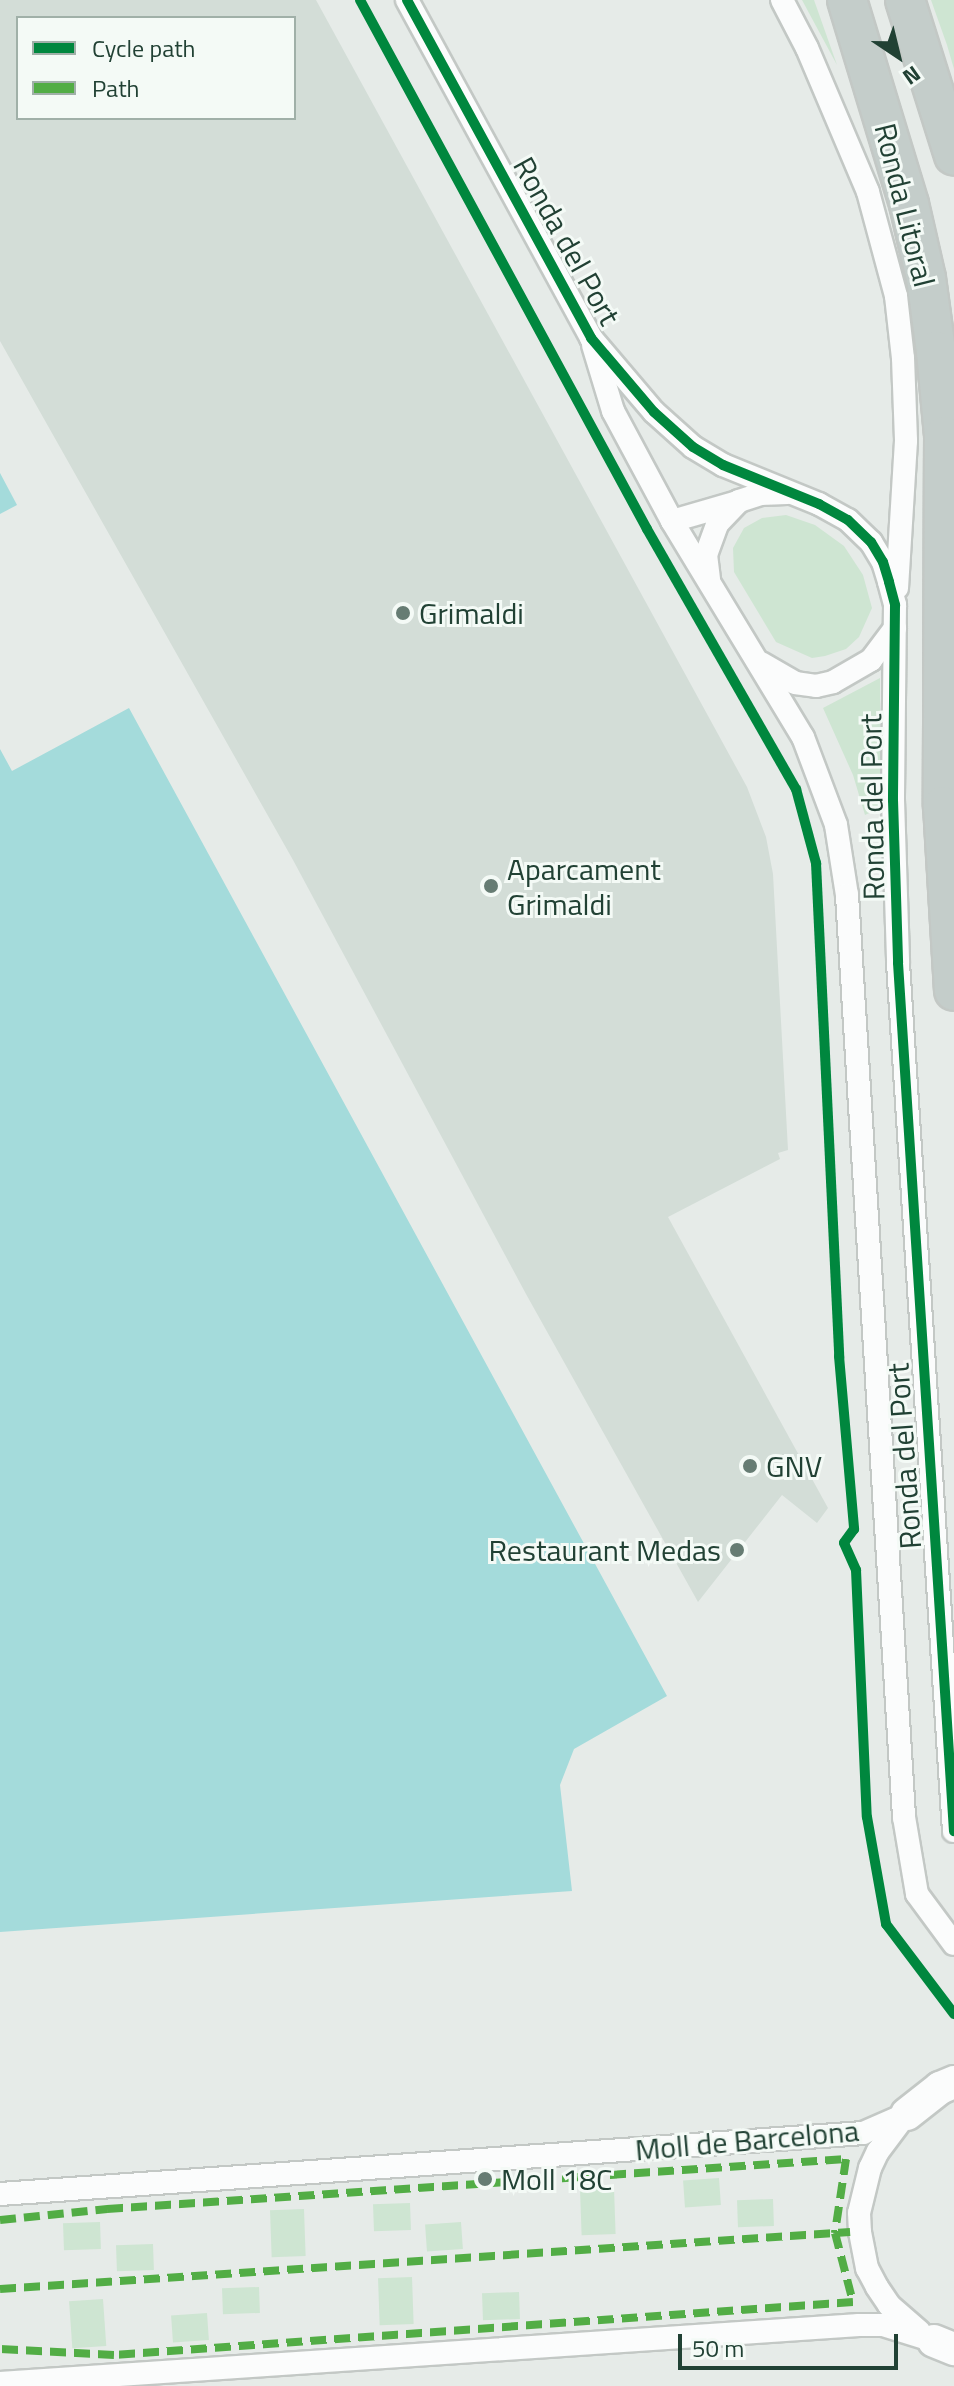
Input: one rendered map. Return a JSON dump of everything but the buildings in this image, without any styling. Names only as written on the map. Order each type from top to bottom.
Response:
[{"type":"highway","name":"Ronda Litoral","points":[[847,0],[909,204],[926,278],[936,351],[944,436],[943,806],[954,991]]},
{"type":"highway","name":"Ronda Litoral","points":[[905,0],[954,155]]},
{"type":"main road","points":[[907,2114],[940,2088],[954,2082]]},
{"type":"street","name":"Ronda del Port","points":[[407,0],[591,338],[613,411],[672,521],[803,737],[816,768],[842,855],[904,1817],[917,1894],[954,1944]]},
{"type":"street","points":[[782,0],[807,48],[868,192],[896,296],[903,358],[906,441],[895,605]]},
{"type":"street","name":"Ronda del Port","points":[[591,338],[654,412],[693,447],[723,465],[848,520],[871,542],[883,562],[895,605],[893,800],[898,963],[954,1831]]},
{"type":"street","points":[[672,521],[760,494],[792,493]]},
{"type":"street","points":[[709,583],[709,542],[717,524],[739,501]]},
{"type":"street","name":"Ronda del Port","points":[[756,660],[795,683],[816,686],[833,682],[871,660],[895,628]]},
{"type":"street","name":"Moll de Barcelona","points":[[0,2194],[863,2133],[907,2114]]},
{"type":"street","name":"Moll de Barcelona","points":[[907,2114],[878,2151],[870,2168],[859,2213],[860,2232],[867,2268],[889,2305],[905,2322],[944,2345]]},
{"type":"street","name":"Moll de Barcelona","points":[[0,2383],[859,2325],[883,2325],[944,2345]]},
{"type":"shaded area","name":"Grimaldi","points":[[0,0],[316,0],[747,787],[766,837],[773,874],[788,1150],[778,1153],[780,1159],[668,1217],[828,1508],[817,1523],[782,1495],[698,1602],[526,1294],[293,860],[0,341]]},
{"type":"green space","points":[[802,0],[814,0],[837,65]]},
{"type":"green space","points":[[931,0],[954,0],[954,69],[947,45]]},
{"type":"green space","points":[[786,515],[815,525],[844,546],[863,575],[872,608],[859,637],[846,649],[812,658],[776,642],[734,572],[733,548],[744,528],[762,518]]},
{"type":"green space","points":[[880,678],[880,808],[865,815],[853,775],[823,708]]},
{"type":"green space","points":[[719,2178],[721,2205],[685,2207],[683,2181]]},
{"type":"green space","points":[[614,2188],[616,2234],[582,2235],[580,2189]]},
{"type":"green space","points":[[773,2199],[774,2226],[738,2227],[737,2200]]},
{"type":"green space","points":[[410,2203],[411,2230],[374,2231],[373,2204]]},
{"type":"green space","points":[[304,2209],[306,2256],[272,2257],[270,2210]]},
{"type":"green space","points":[[100,2222],[101,2249],[64,2250],[63,2223]]},
{"type":"green space","points":[[461,2222],[463,2249],[427,2251],[425,2225]]},
{"type":"green space","points":[[153,2244],[154,2270],[117,2271],[116,2245]]},
{"type":"green space","points":[[412,2277],[414,2324],[380,2325],[378,2278]]},
{"type":"green space","points":[[259,2287],[260,2313],[223,2314],[222,2288]]},
{"type":"green space","points":[[519,2292],[520,2319],[483,2320],[482,2293]]},
{"type":"green space","points":[[103,2299],[106,2346],[72,2348],[69,2301]]},
{"type":"green space","points":[[207,2313],[209,2340],[173,2342],[171,2316]]},
{"type":"water","points":[[0,473],[17,505],[0,514]]},
{"type":"water","points":[[129,708],[667,1696],[574,1749],[560,1785],[572,1891],[0,1932],[0,749],[12,771]]},
{"type":"marked path","points":[[0,2220],[107,2209],[846,2159],[835,2233],[853,2302],[114,2355],[0,2349]]},
{"type":"marked path","points":[[0,2289],[850,2232]]},
{"type":"cycle path","points":[[360,0],[647,529],[796,789],[816,863],[839,1356],[854,1529],[844,1543],[856,1570],[867,1817],[886,1924],[954,2014]]},
{"type":"cycle path","points":[[407,0],[591,338],[654,412],[693,447],[723,465],[819,504],[848,520],[871,542],[883,562],[889,582],[895,605],[893,800],[898,963],[954,1831]]},
{"type":"place","name":"Grimaldi","points":[[403,613]]},
{"type":"place","name":"Aparcament Grimaldi","points":[[491,886]]},
{"type":"place","name":"GNV","points":[[750,1466]]},
{"type":"place","name":"Restaurant Medas","points":[[737,1550]]},
{"type":"place","name":"Moll 18C","points":[[485,2179]]}]
